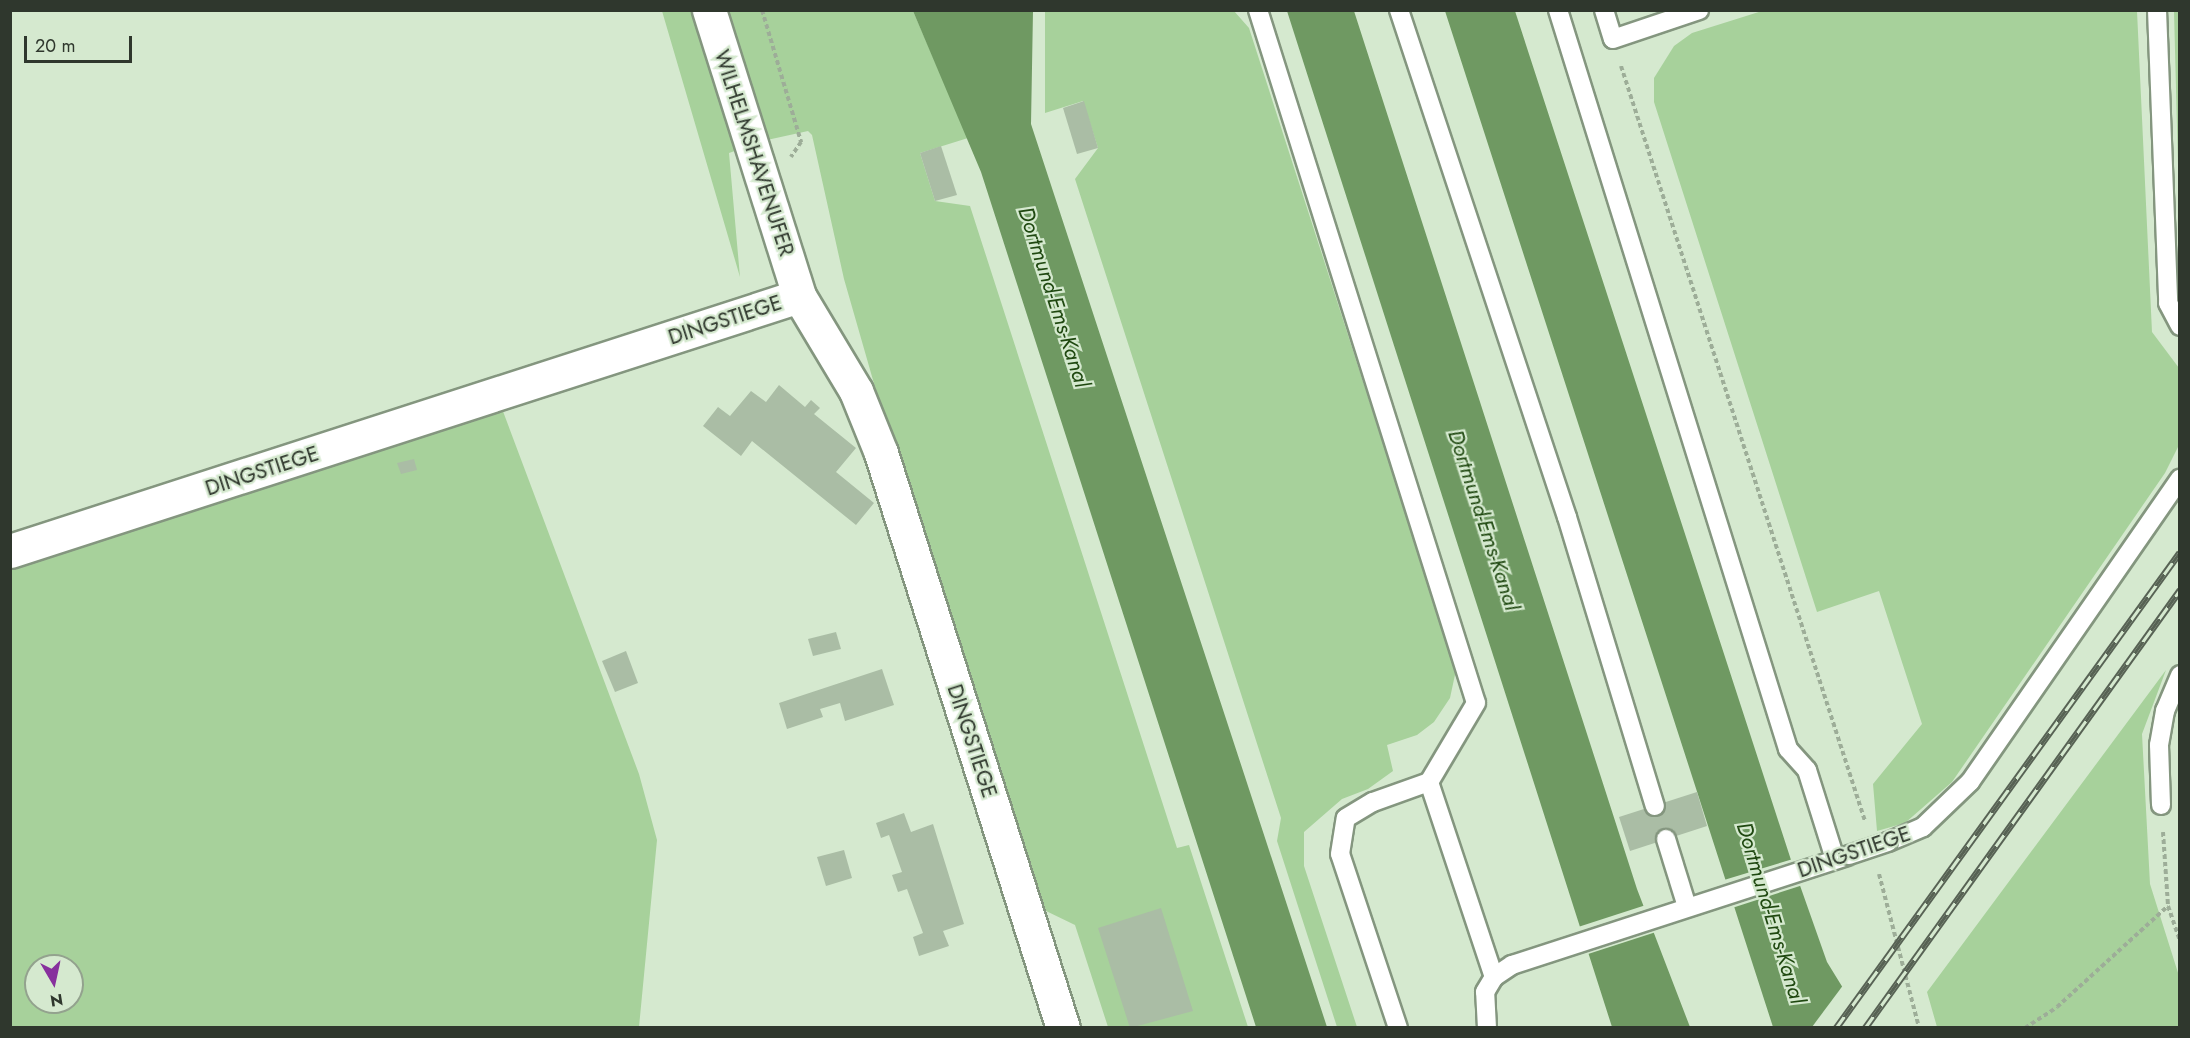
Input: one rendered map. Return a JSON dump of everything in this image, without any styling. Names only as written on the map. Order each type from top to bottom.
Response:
[{"type":"street","name":"WILHELMSHAVENUFER","points":[[709,10],[799,296]]},
{"type":"street","name":"DINGSTIEGE","points":[[10,551],[799,296],[856,391],[881,453],[1063,1028]]},
{"type":"lane","points":[[1258,10],[1476,703],[1429,782],[1373,802],[1347,818],[1340,836],[1340,854],[1398,1028]]},
{"type":"lane","points":[[1398,10],[1567,517],[1655,806]]},
{"type":"lane","points":[[1558,10],[1788,749],[1807,770],[1842,857]]},
{"type":"lane","points":[[1604,10],[1612,39],[1700,10]]},
{"type":"lane","points":[[2157,10],[2168,303],[2180,326]]},
{"type":"lane","name":"DINGSTIEGE","points":[[1494,977],[1530,957],[1888,842],[1923,827],[1970,782],[2180,479]]},
{"type":"lane","points":[[2161,805],[2159,745],[2164,711],[2180,675]]},
{"type":"lane","points":[[1429,782],[1494,977],[1485,992],[1487,1028]]},
{"type":"lane","points":[[1666,839],[1687,907]]},
{"type":"path","points":[[762,10],[795,118]]},
{"type":"path","points":[[1612,39],[1866,826]]},
{"type":"path","points":[[2161,805],[2168,906],[2180,939]]},
{"type":"path","points":[[1878,871],[1918,1028]]},
{"type":"path","points":[[2025,1028],[2057,1007],[2168,906]]},
{"type":"shaded area","points":[[662,11],[913,11],[968,138],[920,153],[935,201],[970,206],[1177,848],[1189,845],[1248,1027],[1108,1027],[1075,925],[1044,910],[879,401],[844,279],[812,135],[808,131],[767,140],[729,153],[740,277]]},
{"type":"shaded area","points":[[1045,11],[1234,11],[1249,28],[1456,670],[1450,698],[1434,722],[1417,735],[1387,745],[1393,771],[1368,789],[1342,799],[1304,832],[1304,866],[1357,1027],[1337,1027],[1277,841],[1281,818],[1075,179],[1098,148],[1083,101],[1045,113]]},
{"type":"shaded area","points":[[1762,11],[2137,11],[2152,332],[2179,368],[2179,445],[2165,473],[1952,782],[1905,823],[1877,831],[1873,784],[1922,724],[1879,591],[1817,612],[1654,102],[1654,78],[1674,46],[1692,33]]},
{"type":"shaded area","points":[[2174,11],[2180,11],[2179,205]]},
{"type":"shaded area","points":[[501,406],[639,774],[657,840],[639,1027],[11,1028],[11,565]]},
{"type":"shaded area","points":[[2166,670],[2142,734],[2150,884],[2179,976],[2179,1027],[1937,1027],[1927,992]]},
{"type":"water","name":"Dortmund-Ems-Kanal","points":[[913,11],[1033,11],[1031,124],[1327,1027],[1256,1027],[981,172]]},
{"type":"water","name":"Dortmund-Ems-Kanal","points":[[1287,11],[1354,11],[1637,889],[1690,1027],[1612,1027]]},
{"type":"water","name":"Dortmund-Ems-Kanal","points":[[1445,11],[1515,11],[1791,860],[1827,962],[1867,1027],[1773,1027]]},
{"type":"pier","points":[[1793,859],[1803,885],[1732,908],[1724,880]]},
{"type":"pier","points":[[1646,905],[1656,932],[1585,955],[1575,928]]},
{"type":"pier","points":[[1844,984],[1870,1028],[1812,1027]]},
{"type":"building","points":[[1084,101],[1098,148],[1077,154],[1063,108]]},
{"type":"building","points":[[941,146],[957,195],[935,201],[920,153]]},
{"type":"building","points":[[779,385],[805,407],[811,400],[820,408],[814,414],[856,448],[836,472],[874,503],[856,525],[752,441],[741,456],[703,426],[718,407],[730,416],[751,391],[766,402]]},
{"type":"building","points":[[414,459],[417,470],[401,474],[397,463]]},
{"type":"building","points":[[836,632],[841,649],[813,656],[808,639]]},
{"type":"building","points":[[626,651],[638,683],[615,692],[602,661]]},
{"type":"building","points":[[882,669],[894,705],[845,721],[840,703],[820,709],[823,717],[787,729],[779,703]]},
{"type":"building","points":[[1697,792],[1707,826],[1630,851],[1619,817]]},
{"type":"building","points":[[904,813],[911,832],[933,824],[964,924],[943,931],[949,946],[919,956],[913,937],[923,933],[907,889],[898,892],[892,875],[902,872],[889,835],[881,838],[876,823]]},
{"type":"building","points":[[844,850],[852,878],[826,886],[817,857]]},
{"type":"building","points":[[1161,908],[1193,1011],[1130,1028],[1098,928]]},
{"type":"railway","points":[[1836,1028],[2180,552]]},
{"type":"railway","points":[[1865,1028],[2180,590]]}]
